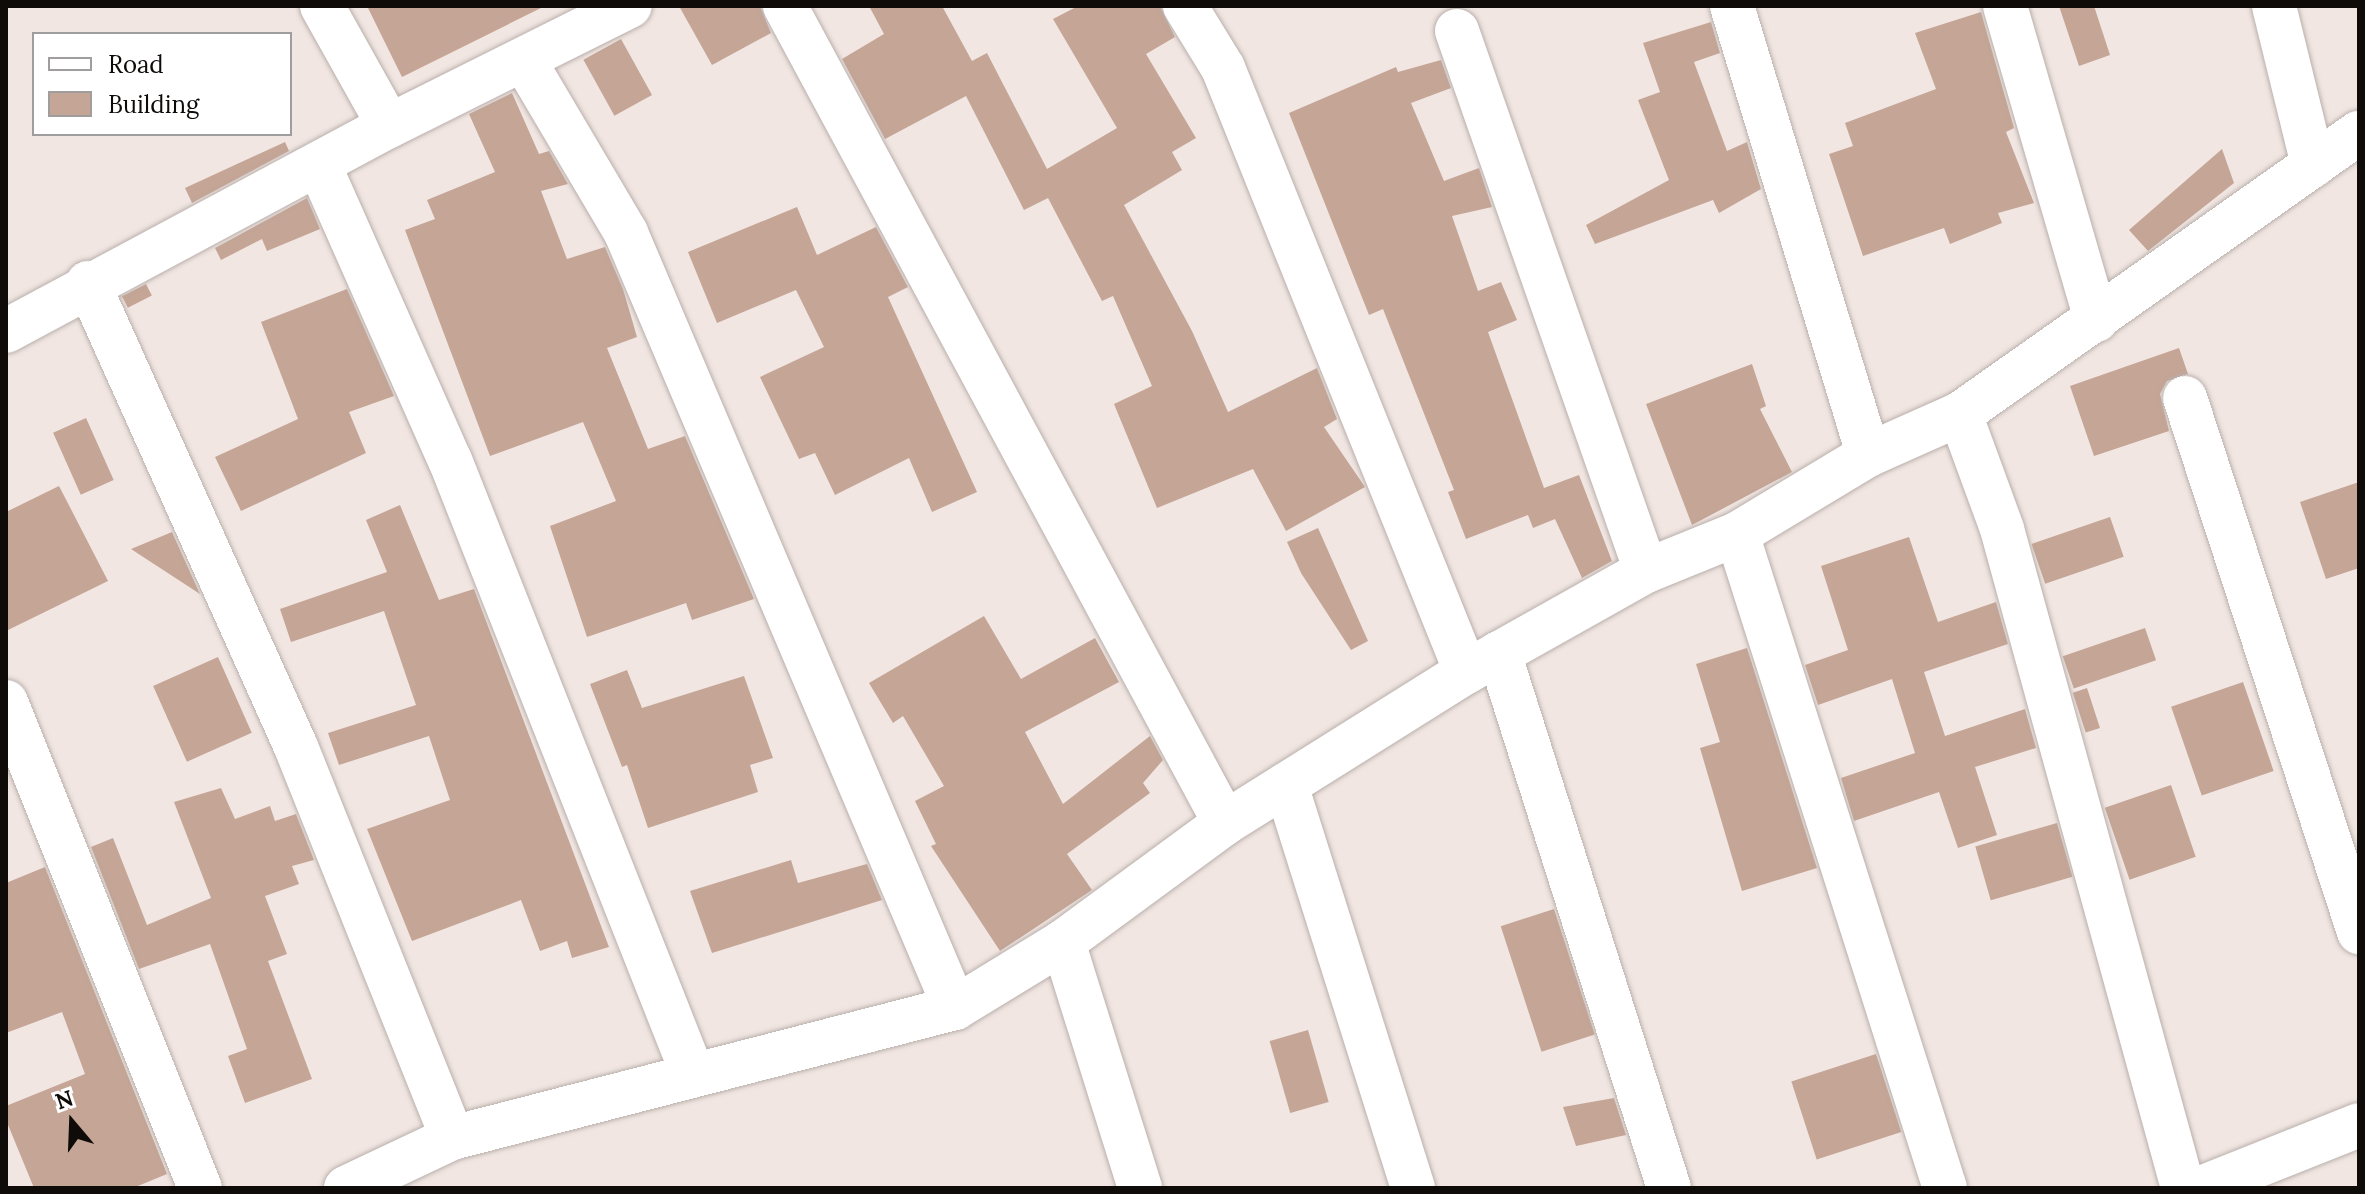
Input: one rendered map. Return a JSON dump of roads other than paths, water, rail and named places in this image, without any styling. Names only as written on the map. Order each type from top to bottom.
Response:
[{"type":"street","points":[[322,6],[389,126]]},
{"type":"street","points":[[785,6],[1225,823]]},
{"type":"street","points":[[1185,6],[1223,68],[1482,663],[1669,1188]]},
{"type":"street","points":[[1732,6],[1868,455]]},
{"type":"street","points":[[2005,6],[2096,320]]},
{"type":"street","points":[[2274,6],[2313,165]]},
{"type":"street","points":[[6,331],[88,283],[389,126],[525,62],[608,11]]},
{"type":"street","points":[[1457,31],[1646,571]]},
{"type":"street","points":[[525,62],[626,233],[955,1008]]},
{"type":"street","points":[[346,1188],[452,1138],[955,1008],[1063,942],[1225,823],[1482,663],[1646,571],[1737,534],[1868,455],[1960,414],[2359,133]]},
{"type":"street","points":[[319,165],[450,460],[693,1075]]},
{"type":"street","points":[[88,283],[296,747],[452,1138]]},
{"type":"street","points":[[2185,398],[2359,932]]},
{"type":"street","points":[[1960,414],[2002,529],[2183,1188]]},
{"type":"street","points":[[1737,534],[1945,1188]]},
{"type":"street","points":[[6,702],[200,1188]]},
{"type":"street","points":[[1286,785],[1413,1188]]},
{"type":"street","points":[[1063,942],[1140,1188]]},
{"type":"street","points":[[2201,1188],[2359,1125]]}]
